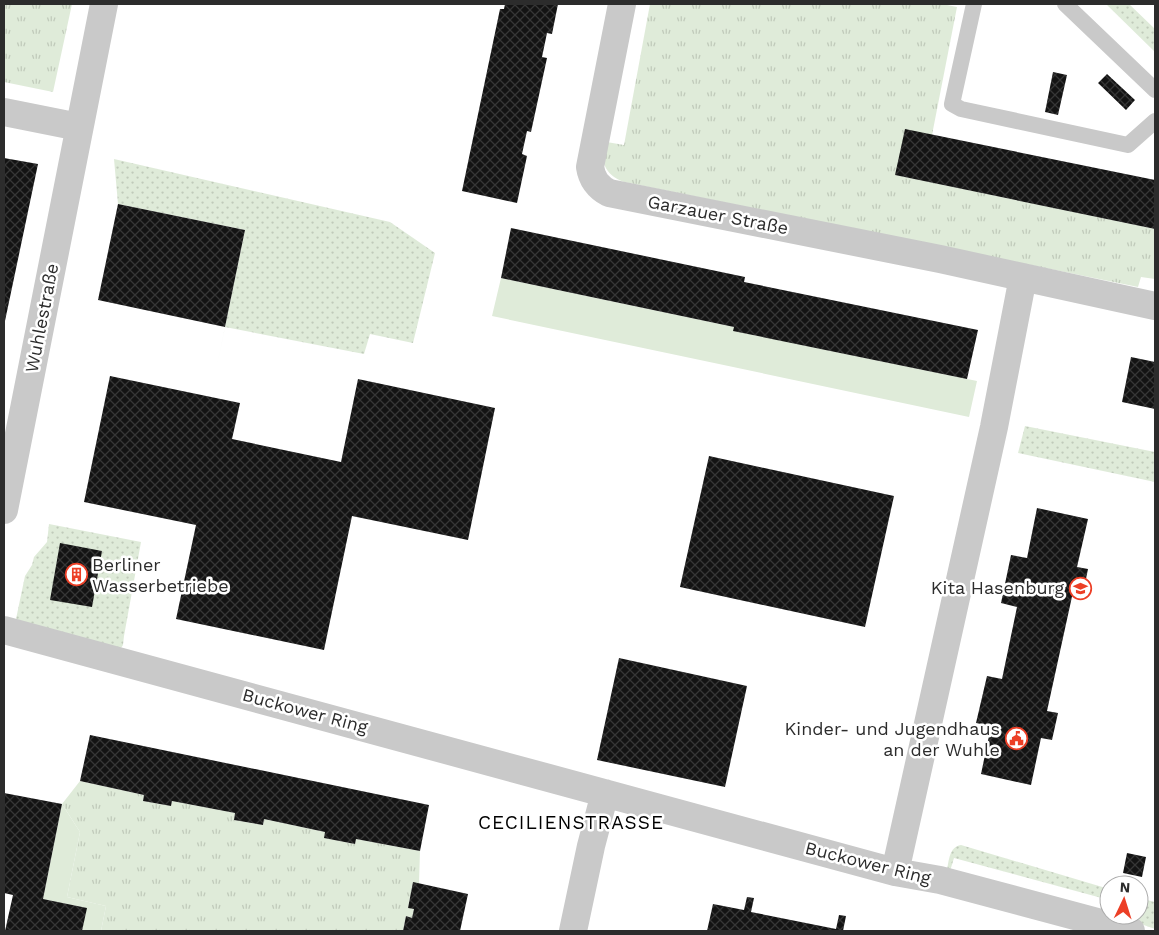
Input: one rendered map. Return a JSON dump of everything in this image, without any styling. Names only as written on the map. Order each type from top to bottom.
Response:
[{"type":"street","name":"Wuhlestraße","points":[[4,510],[104,4]]},
{"type":"street","name":"Garzauer Straße","points":[[622,4],[590,167],[592,176],[603,190],[609,193],[930,257],[1155,306]]},
{"type":"street","points":[[4,112],[79,127]]},
{"type":"street","points":[[895,872],[994,427],[1024,277]]},
{"type":"street","name":"Buckower Ring","points":[[4,630],[895,872],[940,880],[1131,931]]},
{"type":"street","points":[[574,931],[591,846],[605,793]]},
{"type":"lane","points":[[974,4],[952,104],[961,109],[1128,145],[1155,121]]},
{"type":"lane","points":[[1065,4],[1155,90]]},
{"type":"green space","points":[[4,4],[72,4],[53,92],[4,82]]},
{"type":"green space","points":[[650,4],[942,4],[957,7],[932,135],[896,175],[1155,229],[1155,279],[1141,277],[1138,287],[624,182],[617,179],[605,166],[601,141],[624,145]]},
{"type":"green space","points":[[1106,4],[1129,4],[1155,29],[1155,52]]},
{"type":"green space","points":[[114,159],[390,222],[435,253],[413,343],[370,334],[364,354],[225,327],[245,230],[118,204]]},
{"type":"green space","points":[[501,278],[734,327],[734,331],[977,381],[969,417],[492,316]]},
{"type":"green space","points":[[1025,426],[1155,452],[1155,482],[1018,453]]},
{"type":"green space","points":[[49,524],[141,542],[121,648],[16,619],[25,576],[32,565],[34,557],[47,542]]},
{"type":"green space","points":[[80,781],[144,795],[143,801],[171,806],[172,801],[235,813],[234,820],[263,825],[264,819],[325,832],[325,838],[355,844],[356,839],[420,851],[419,884],[413,883],[408,907],[414,909],[412,918],[406,916],[403,931],[101,931],[106,906],[67,897],[80,832],[62,804]]},
{"type":"green space","points":[[62,804],[80,832],[67,897],[106,906],[101,931],[82,931],[86,908],[43,899]]},
{"type":"green space","points":[[961,845],[1099,886],[1099,897],[954,858],[950,871],[947,870],[952,851]]},
{"type":"green space","points":[[1149,900],[1155,902],[1155,929],[1144,925],[1149,925]]},
{"type":"building","points":[[505,4],[558,4],[552,34],[547,33],[542,57],[547,58],[531,132],[527,131],[522,154],[527,156],[517,203],[462,191],[500,9],[504,9]]},
{"type":"building","points":[[1053,72],[1067,75],[1058,115],[1045,112]]},
{"type":"building","points":[[1107,74],[1135,100],[1126,110],[1098,83]]},
{"type":"building","points":[[905,129],[1155,180],[1155,229],[895,175]]},
{"type":"building","points":[[4,158],[38,164],[5,321],[4,321]]},
{"type":"building","points":[[118,204],[245,230],[225,327],[98,300]]},
{"type":"building","points":[[511,228],[745,277],[744,282],[978,330],[967,379],[733,331],[734,327],[501,278]]},
{"type":"building","points":[[1131,357],[1155,362],[1155,409],[1122,402]]},
{"type":"building","points":[[110,376],[240,403],[232,439],[341,462],[358,379],[495,408],[468,540],[352,516],[324,650],[176,619],[196,525],[84,502]]},
{"type":"building","points":[[709,456],[894,496],[865,627],[680,587]]},
{"type":"building","points":[[1037,508],[1088,519],[1077,567],[1088,569],[1083,594],[1073,592],[1047,711],[1058,713],[1052,740],[1041,738],[1031,785],[981,774],[991,726],[976,723],[987,676],[1002,679],[1017,607],[1001,603],[1011,555],[1027,558]]},
{"type":"building","name":"Berliner Wasserbetriebe","points":[[60,543],[102,551],[92,607],[50,600]]},
{"type":"building","points":[[619,658],[747,686],[725,787],[597,760]]},
{"type":"building","points":[[90,735],[429,805],[420,851],[356,839],[355,844],[324,838],[325,832],[264,819],[263,825],[234,820],[235,813],[172,801],[171,806],[143,801],[144,795],[80,781]]},
{"type":"building","points":[[4,793],[62,804],[43,899],[87,908],[82,931],[5,931],[13,895],[4,893]]},
{"type":"building","points":[[1127,853],[1146,857],[1142,875],[1123,873]]},
{"type":"building","points":[[413,882],[468,894],[460,931],[403,931],[406,916],[412,918],[414,909],[408,908]]},
{"type":"building","points":[[747,897],[754,898],[751,912],[836,929],[839,915],[846,916],[843,931],[707,931],[713,904],[744,910]]},
{"type":"place","name":"Berliner Wasserbetriebe","points":[[76,575]]},
{"type":"place","name":"Kita Hasenburg","points":[[1080,588]]},
{"type":"place","name":"Kinder- und Jugendhaus an der Wuhle","points":[[1016,739]]},
{"type":"district","name":"CECILIENSTRASSE","points":[[571,822]]}]
